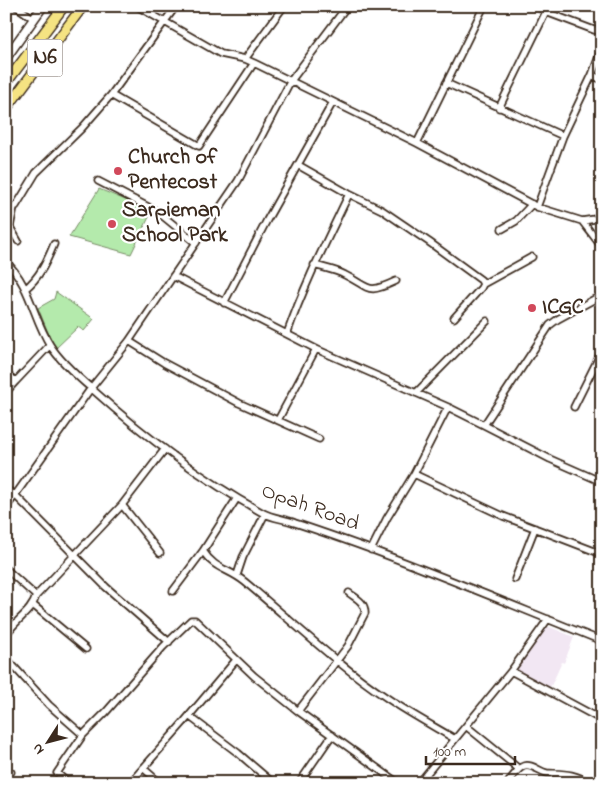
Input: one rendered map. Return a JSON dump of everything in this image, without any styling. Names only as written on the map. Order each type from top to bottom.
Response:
[{"type":"highway","name":"N6","points":[[6,83],[64,6]]},
{"type":"highway","name":"N6","points":[[6,109],[83,6]]},
{"type":"main road","points":[[6,58],[43,6]]},
{"type":"street","points":[[16,6],[34,19]]},
{"type":"street","points":[[24,12],[28,6]]},
{"type":"street","points":[[137,6],[221,54],[246,59],[417,143],[534,206],[582,221],[595,220],[602,217]]},
{"type":"street","points":[[18,241],[10,226],[14,207],[36,173],[82,128],[111,95],[176,6]]},
{"type":"street","points":[[246,59],[284,6]]},
{"type":"street","points":[[6,508],[91,388],[129,341],[196,243],[238,181],[290,82],[347,6]]},
{"type":"street","points":[[417,143],[484,6]]},
{"type":"street","points":[[537,6],[546,12],[594,30],[602,31]]},
{"type":"street","points":[[499,108],[546,12]]},
{"type":"street","points":[[502,229],[516,221],[534,206],[602,48]]},
{"type":"street","points":[[111,95],[199,146],[254,63]]},
{"type":"street","points":[[592,75],[602,80]]},
{"type":"street","points":[[446,83],[563,136]]},
{"type":"street","points":[[224,303],[266,220],[333,102]]},
{"type":"street","points":[[298,165],[390,215],[437,247],[481,280],[483,284]]},
{"type":"street","points":[[98,181],[158,212],[196,243]]},
{"type":"street","points":[[287,334],[299,299],[314,265],[350,194]]},
{"type":"street","points":[[6,205],[11,208],[14,207]]},
{"type":"street","points":[[582,221],[602,247]]},
{"type":"street","points":[[25,290],[41,273],[54,244]]},
{"type":"street","points":[[454,318],[482,288],[483,284],[532,257]]},
{"type":"street","name":"Opah Road","points":[[6,262],[14,269],[32,303],[38,321],[50,345],[91,388],[165,449],[236,498],[265,514],[371,550],[602,641]]},
{"type":"street","points":[[314,265],[343,274],[367,289],[380,288],[396,281]]},
{"type":"street","points":[[173,276],[316,349],[448,407],[550,459],[602,482]]},
{"type":"street","points":[[484,425],[550,325],[558,318],[602,295]]},
{"type":"street","points":[[416,393],[486,321]]},
{"type":"street","points":[[129,341],[202,384],[319,439]]},
{"type":"street","points":[[6,392],[50,345]]},
{"type":"street","points":[[278,420],[316,349]]},
{"type":"street","points":[[574,407],[602,351]]},
{"type":"street","points":[[6,374],[16,382]]},
{"type":"street","points":[[371,550],[387,518],[414,474],[448,407]]},
{"type":"street","points":[[6,634],[33,605],[36,596],[122,504],[165,449]]},
{"type":"street","points":[[414,474],[503,516],[602,554]]},
{"type":"street","points":[[6,489],[16,496],[106,586],[169,642]]},
{"type":"street","points":[[173,592],[203,551],[236,498]]},
{"type":"street","points":[[122,504],[160,553]]},
{"type":"street","points":[[237,575],[243,557],[265,514]]},
{"type":"street","points":[[515,579],[535,528]]},
{"type":"street","points":[[203,551],[216,566],[237,575],[337,660],[387,698],[455,740]]},
{"type":"street","points":[[6,569],[36,596]]},
{"type":"street","points":[[298,711],[348,646],[365,613],[363,602],[349,593]]},
{"type":"street","points":[[33,605],[86,649]]},
{"type":"street","points":[[419,783],[511,671],[548,619]]},
{"type":"street","points":[[68,783],[57,773],[83,735],[191,620],[195,620],[236,660],[298,711],[398,783]]},
{"type":"street","points":[[6,658],[49,705],[83,735]]},
{"type":"street","points":[[130,783],[236,660]]},
{"type":"street","points":[[511,671],[602,720]]},
{"type":"street","points":[[189,716],[238,753],[273,783]]},
{"type":"street","points":[[466,726],[519,769]]},
{"type":"street","points":[[298,783],[332,735]]},
{"type":"street","points":[[508,783],[519,769],[528,765],[546,773],[557,772],[580,777],[588,783]]},
{"type":"street","points":[[143,768],[160,783]]},
{"type":"shaded area","points":[[547,626],[574,637],[564,663],[562,662],[550,688],[515,669]]},
{"type":"green space","name":"Sarpieman School Park","points":[[99,189],[152,211],[131,254],[69,237]]},
{"type":"green space","points":[[56,292],[94,319],[84,331],[78,327],[55,349],[38,308],[54,299]]},
{"type":"place","name":"Church of Pentecost","points":[[118,171]]},
{"type":"place","name":"Sarpieman School Park","points":[[112,224]]},
{"type":"place","name":"ICGC","points":[[532,308]]}]
